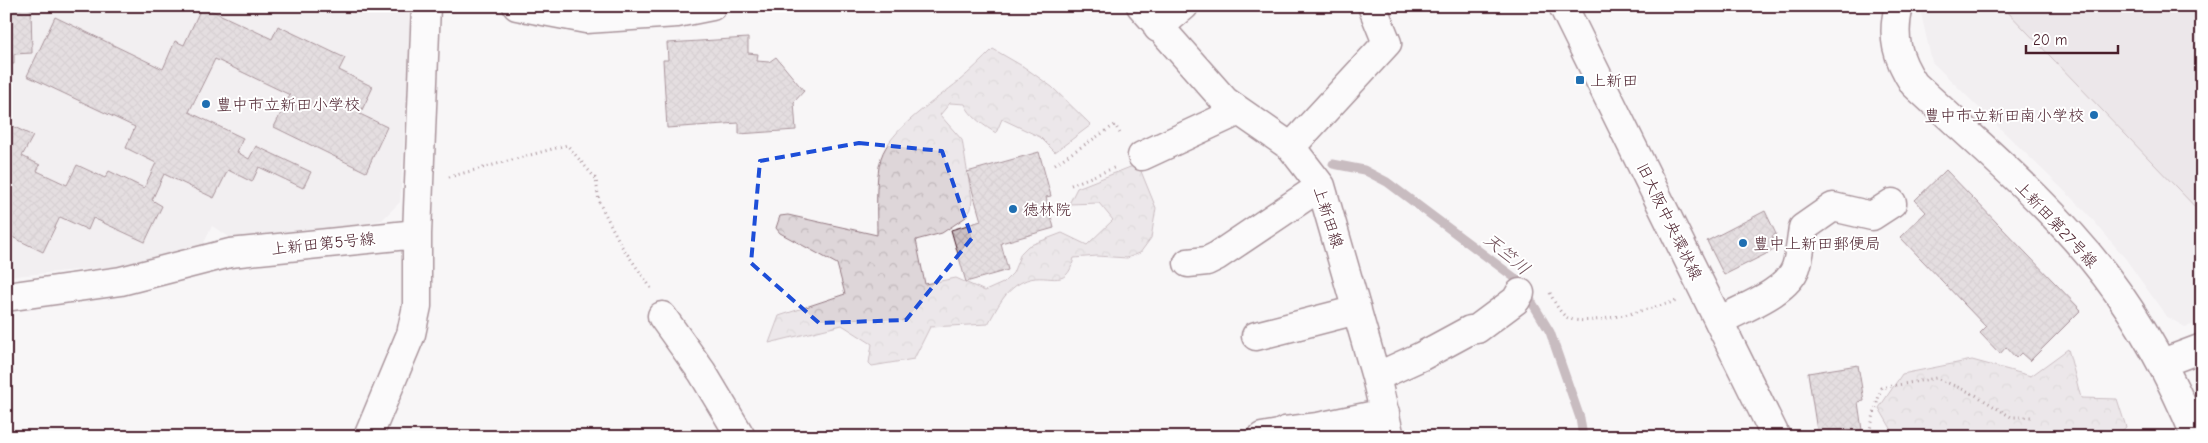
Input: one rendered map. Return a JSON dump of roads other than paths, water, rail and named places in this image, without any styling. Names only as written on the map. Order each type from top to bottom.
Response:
[{"type":"street","points":[[368,437],[411,334],[417,306],[418,185],[426,6]]},
{"type":"street","points":[[517,6],[586,19],[677,14],[712,6]]},
{"type":"street","name":"上新田線","points":[[1141,6],[1158,28],[1225,101],[1290,147],[1321,186],[1388,425]]},
{"type":"street","points":[[1158,28],[1184,6]]},
{"type":"street","points":[[1290,147],[1388,43],[1372,6]]},
{"type":"street","name":"旧大阪中央環状線","points":[[1562,6],[1776,437]]},
{"type":"street","name":"上新田第27号線","points":[[1897,19],[1902,62],[1914,84],[2026,188],[2069,233],[2104,274],[2124,301],[2162,363],[2196,437]]},
{"type":"street","points":[[1142,156],[1238,111]]},
{"type":"street","points":[[1188,263],[1207,261],[1217,256],[1321,186]]},
{"type":"street","points":[[1719,321],[1769,295],[1789,279],[1796,268],[1804,228],[1833,207],[1872,216],[1892,203]]},
{"type":"street","name":"上新田第5号線","points":[[6,297],[121,281],[230,253],[417,234]]},
{"type":"street","points":[[1376,377],[1422,356],[1470,330],[1477,329],[1516,300],[1520,293]]},
{"type":"street","points":[[1256,336],[1357,310]]},
{"type":"street","points":[[662,316],[702,372],[741,437]]},
{"type":"street","points":[[2162,363],[2202,348]]},
{"type":"street","points":[[1274,434],[1311,426],[1388,425]]},
{"type":"waterway","name":"天竺川","points":[[1333,164],[1364,170],[1387,182],[1519,281],[1550,332],[1580,418],[1583,437]]},
{"type":"place","name":"上新田","points":[[1580,80]]},
{"type":"place","name":"豊中市立新田小学校","points":[[206,104]]},
{"type":"place","name":"豊中市立新田南小学校","points":[[2094,115]]},
{"type":"place","name":"徳林院","points":[[1013,209]]},
{"type":"place","name":"豊中上新田郵便局","points":[[1743,243]]}]
